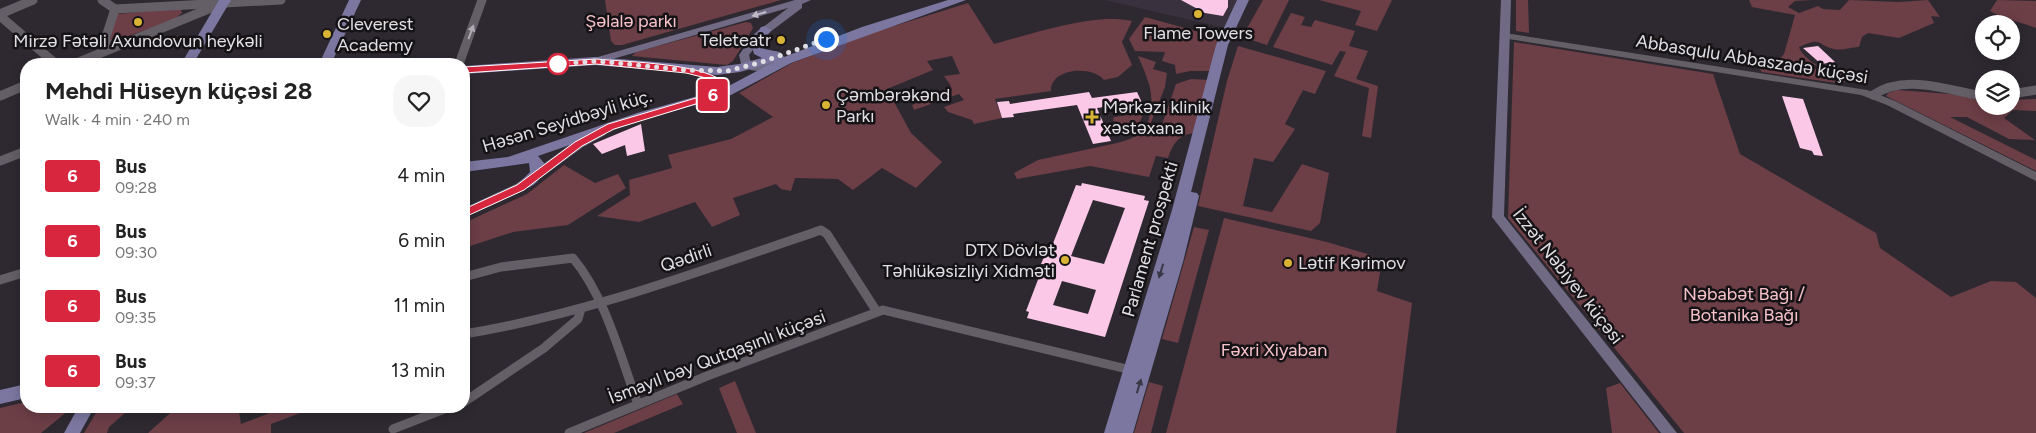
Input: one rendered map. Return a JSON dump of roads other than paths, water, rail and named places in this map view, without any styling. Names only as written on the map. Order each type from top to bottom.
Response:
[{"type":"main road","points":[[328,58],[356,0]]},
{"type":"main road","points":[[776,64],[758,69],[748,66],[744,59],[745,52],[765,30],[806,0]]},
{"type":"main road","points":[[596,61],[806,0]]},
{"type":"main road","points":[[470,70],[596,61],[686,70],[717,71],[748,66],[944,0]]},
{"type":"main road","name":"Həsən Seyidbəyli küç.","points":[[470,166],[510,161],[742,86],[776,64],[866,30],[960,0]]},
{"type":"main road","name":"Parlament prospekti","points":[[1112,433],[1179,210],[1222,45],[1243,0]]},
{"type":"main road","name":"Parlament prospekti","points":[[1125,433],[1176,262],[1234,35],[1254,0]]},
{"type":"main road","name":"İzzət Nəbiyev küçəsi","points":[[1506,0],[1498,217],[1670,433]]},
{"type":"main road","points":[[191,58],[224,2]]},
{"type":"main road","points":[[765,30],[757,43],[758,51],[770,56],[789,53]]},
{"type":"main road","points":[[686,70],[713,77],[722,82],[722,88],[709,97]]},
{"type":"main road","points":[[470,210],[525,184],[579,144],[611,127]]},
{"type":"main road","points":[[510,161],[532,158],[537,163],[536,174],[525,184]]},
{"type":"main road","points":[[0,393],[20,386]]},
{"type":"main road","points":[[0,397],[20,392]]},
{"type":"main road","points":[[72,433],[83,413]]},
{"type":"street","points":[[33,0],[0,15],[49,58]]},
{"type":"street","points":[[102,0],[115,9],[158,3],[281,0]]},
{"type":"street","points":[[461,58],[482,0]]},
{"type":"street","points":[[87,58],[224,2]]},
{"type":"street","points":[[115,9],[105,42],[110,45],[121,43]]},
{"type":"street","points":[[192,15],[210,15],[213,21]]},
{"type":"street","name":"Abbasqulu Abbaszadə küçəsi","points":[[1505,36],[1854,90],[1873,95],[2036,177]]},
{"type":"street","points":[[1873,95],[1886,88],[1921,84],[1975,94]]},
{"type":"street","points":[[0,96],[20,88]]},
{"type":"street","points":[[2020,93],[2036,90]]},
{"type":"street","points":[[0,161],[20,153]]},
{"type":"street","name":"Qədirli","points":[[470,333],[502,328],[599,305],[821,230],[827,234],[876,312]]},
{"type":"street","points":[[470,275],[500,267],[573,258],[583,272],[599,305],[638,404]]},
{"type":"street","points":[[1,278],[20,273]]},
{"type":"street","points":[[470,398],[544,348],[578,319],[580,309]]},
{"type":"street","points":[[876,312],[889,311],[1131,370]]},
{"type":"street","name":"İsmayıl bəy Qutqaşınlı küçəsi","points":[[569,433],[707,376],[876,312]]},
{"type":"street","points":[[393,428],[433,413]]},
{"type":"place","name":"Flame Towers","points":[[1198,14]]},
{"type":"place","name":"Mirzə Fətəli Axundovun heykəli","points":[[138,22]]},
{"type":"place","name":"Cleverest Academy","points":[[327,34]]},
{"type":"place","name":"Teleteatr","points":[[781,40]]},
{"type":"place","name":"Çəmbərəkənd Parkı","points":[[826,105]]},
{"type":"place","name":"Mərkəzi klinik xəstəxana","points":[[1092,117]]},
{"type":"place","name":"DTX Dövlət Təhlükəsizliyi Xidməti","points":[[1065,260]]},
{"type":"place","name":"Lətif Kərimov","points":[[1288,263]]},
{"type":"park label","name":"Şəlalə parkı","points":[[631,21]]},
{"type":"park label","name":"Nəbabət Bağı / Botanika Bağı","points":[[1744,304]]},
{"type":"park label","name":"Fəxri Xiyaban","points":[[1274,350]]}]
